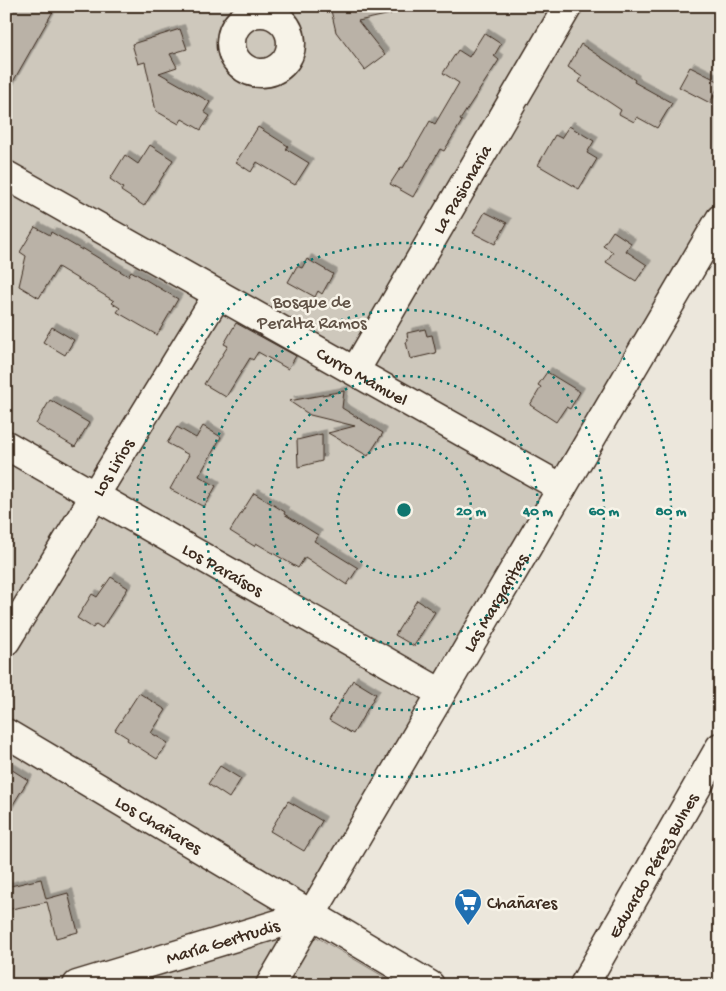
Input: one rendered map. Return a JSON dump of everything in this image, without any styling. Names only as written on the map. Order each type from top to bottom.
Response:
[{"type":"street","name":"La Pasionaria","points":[[355,371],[568,6]]},
{"type":"street","name":"Curro Mamuel","points":[[6,175],[562,488]]},
{"type":"street","name":"Las Margaritas","points":[[270,985],[720,219]]},
{"type":"street","name":"Los Lirios","points":[[6,641],[218,294]]},
{"type":"street","name":"Los Paraísos","points":[[6,445],[441,693]]},
{"type":"street","name":"Los Chañares","points":[[6,733],[430,985]]},
{"type":"street","name":"Eduardo Pérez Bulnes","points":[[584,985],[720,747]]},
{"type":"street","name":"María Gertrudis","points":[[77,985],[311,914]]},
{"type":"green space","name":"Bosque de Peralta Ramos","points":[[6,6],[720,6],[720,219],[303,929],[398,985],[6,985]]},
{"type":"building","points":[[10,6],[56,6],[6,94],[6,13]]},
{"type":"building","points":[[330,6],[390,6],[391,14],[358,21],[385,55],[365,70],[336,32]]},
{"type":"building","points":[[180,29],[187,49],[170,54],[177,67],[159,73],[210,102],[204,112],[210,116],[201,130],[182,119],[179,124],[156,111],[145,62],[138,64],[132,44]]},
{"type":"building","points":[[484,33],[501,44],[494,56],[499,60],[460,120],[462,121],[444,151],[440,149],[413,197],[390,184],[401,167],[403,168],[430,121],[435,124],[459,83],[443,73],[458,50],[469,57]]},
{"type":"building","points":[[581,44],[635,80],[634,82],[672,103],[657,128],[637,117],[634,122],[619,114],[621,110],[579,82],[582,77],[568,67]]},
{"type":"building","points":[[690,67],[720,82],[710,103],[679,87]]},
{"type":"building","points":[[569,126],[594,141],[587,153],[597,159],[579,189],[538,165],[555,135],[561,138]]},
{"type":"building","points":[[258,127],[288,146],[286,149],[309,163],[295,185],[257,162],[251,172],[236,162]]},
{"type":"building","points":[[150,145],[173,160],[144,206],[121,191],[123,188],[110,179],[125,155],[138,164]]},
{"type":"building","points":[[485,212],[507,223],[495,244],[473,233]]},
{"type":"building","points":[[35,227],[50,235],[51,232],[82,250],[82,248],[128,276],[131,271],[178,299],[157,335],[117,312],[120,308],[112,303],[114,301],[58,267],[39,298],[19,286],[26,256],[20,252]]},
{"type":"building","points":[[613,231],[631,243],[626,251],[647,265],[636,281],[606,262],[613,252],[603,246]]},
{"type":"building","points":[[307,259],[333,274],[322,294],[318,291],[315,297],[288,282],[297,266],[302,268]]},
{"type":"building","points":[[236,323],[296,356],[288,369],[258,352],[253,360],[250,358],[226,397],[204,384],[228,346],[224,344]]},
{"type":"building","points":[[52,327],[74,340],[65,355],[43,342]]},
{"type":"building","points":[[425,329],[427,336],[432,335],[436,353],[410,359],[406,342],[408,341],[407,333]]},
{"type":"building","points":[[547,372],[580,392],[570,409],[566,407],[556,422],[530,405],[541,387],[538,385]]},
{"type":"building","points":[[344,391],[342,408],[383,433],[368,456],[328,433],[355,426],[310,415],[289,401]]},
{"type":"building","points":[[50,400],[89,423],[75,447],[36,424]]},
{"type":"building","points":[[203,426],[221,437],[199,476],[216,486],[204,507],[170,489],[189,455],[167,443],[177,427],[196,438]]},
{"type":"building","points":[[322,434],[322,461],[298,467],[297,440]]},
{"type":"building","points":[[254,493],[318,535],[314,541],[358,568],[347,585],[305,557],[298,568],[256,543],[254,546],[230,531]]},
{"type":"building","points":[[111,577],[128,588],[102,628],[96,624],[93,628],[77,618],[92,594],[97,597]]},
{"type":"building","points":[[417,600],[435,612],[414,646],[395,635]]},
{"type":"building","points":[[353,680],[376,694],[353,734],[329,720]]},
{"type":"building","points":[[139,693],[166,710],[151,733],[168,743],[157,759],[115,730]]},
{"type":"building","points":[[6,766],[28,780],[6,816]]},
{"type":"building","points":[[220,766],[241,779],[229,798],[208,784]]},
{"type":"building","points":[[288,801],[322,821],[304,851],[270,831]]},
{"type":"building","points":[[41,879],[46,899],[68,893],[78,932],[56,938],[47,902],[6,910],[6,887]]},
{"type":"place","name":"Chañares","points":[[468,926]]}]
